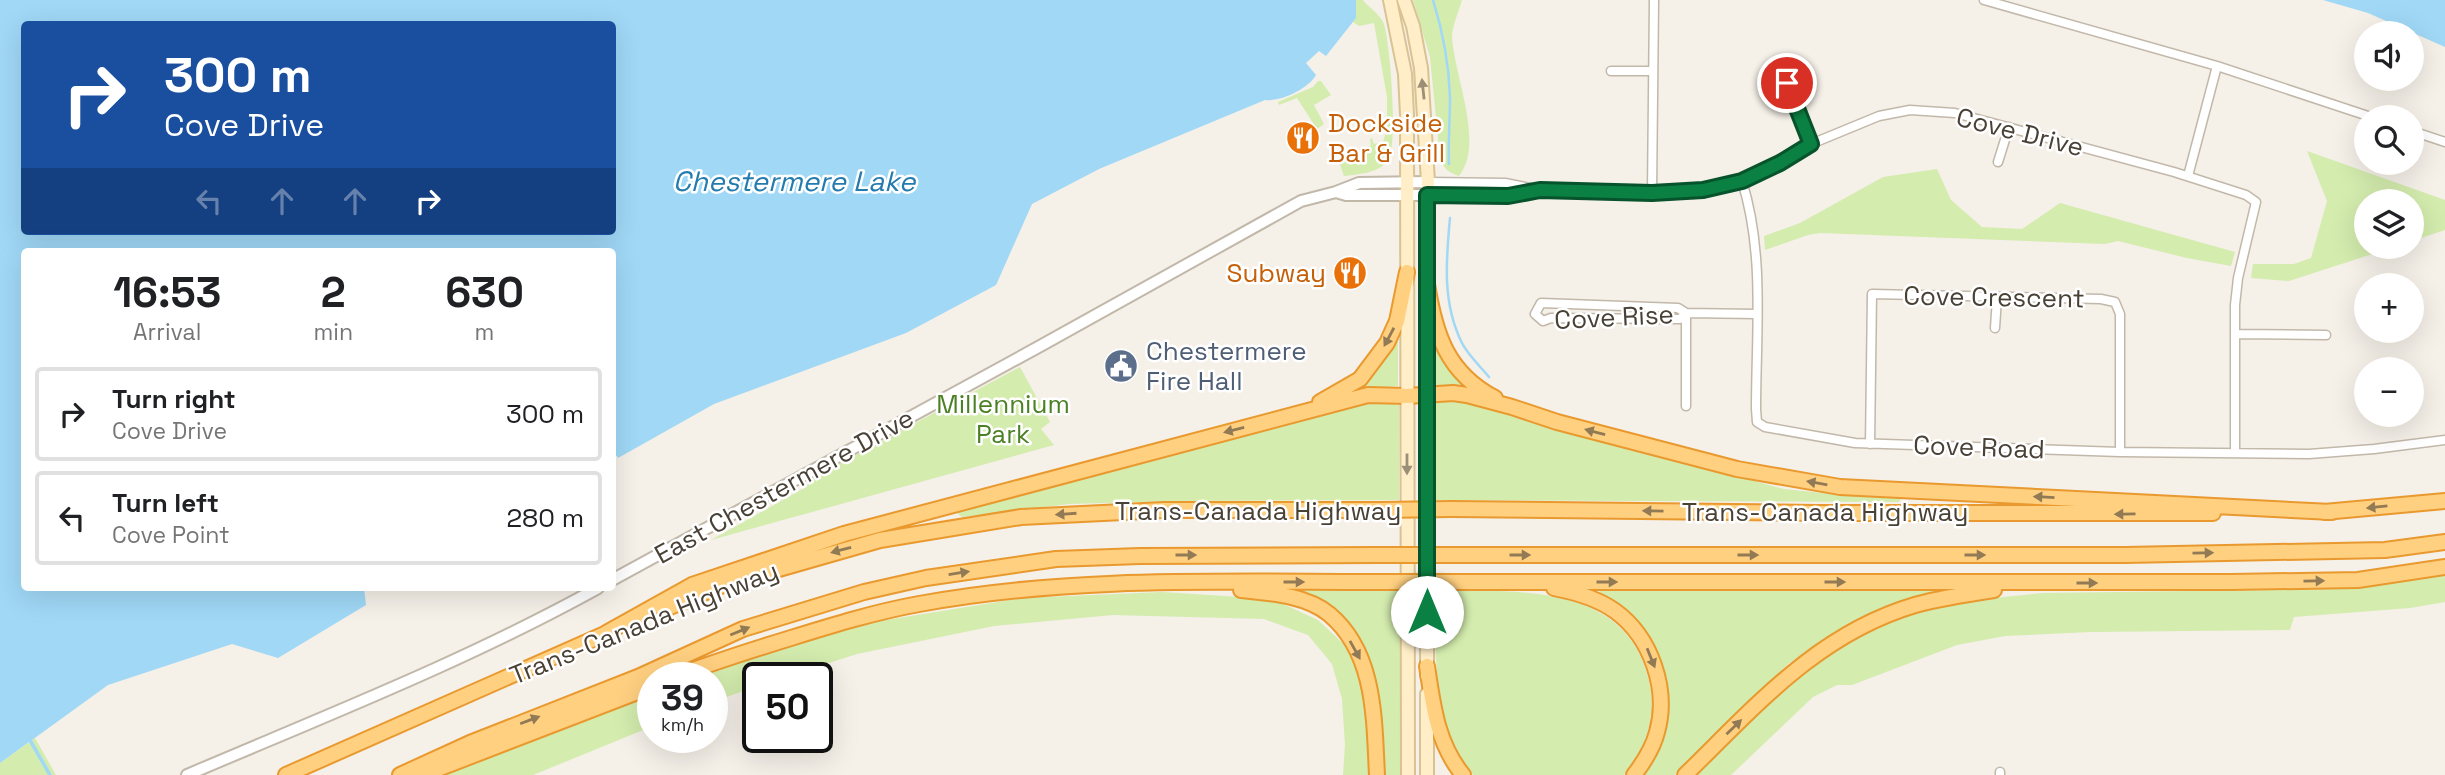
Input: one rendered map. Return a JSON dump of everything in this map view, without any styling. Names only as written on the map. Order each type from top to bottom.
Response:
[{"type":"highway","points":[[1300,412],[1360,379],[1387,343],[1397,321],[1407,272]]},
{"type":"highway","points":[[1427,284],[1433,322],[1453,362],[1472,384],[1512,407]]},
{"type":"highway","points":[[607,633],[692,585],[844,534],[1368,395],[1453,393],[1737,469],[1840,487],[2332,512]]},
{"type":"highway","name":"Trans-Canada Highway","points":[[286,775],[607,633],[723,585],[880,540],[1021,517],[1164,510],[1452,509],[2099,514],[2332,512],[2445,501]]},
{"type":"highway","name":"Trans-Canada Highway","points":[[400,775],[470,743],[638,677],[743,629],[864,592],[926,578],[1056,559],[1378,555],[2125,555],[2385,550],[2445,542]]},
{"type":"highway","points":[[715,662],[862,616],[919,604],[1009,591],[1163,582],[2039,584],[2358,580],[2445,567]]},
{"type":"highway","points":[[1163,582],[1277,594],[1305,602],[1328,614],[1344,631],[1366,672],[1373,699],[1377,775]]},
{"type":"highway","points":[[1515,582],[1570,591],[1600,602],[1626,619],[1645,645],[1657,675],[1661,711],[1651,750],[1634,775]]},
{"type":"highway","points":[[1685,775],[1789,674],[1858,628],[1913,606],[1956,596],[2039,584]]},
{"type":"highway","points":[[1427,666],[1438,729],[1452,761],[1463,775]]},
{"type":"highway","points":[[422,775],[637,692]]},
{"type":"main road","points":[[1390,0],[1405,74],[1408,188],[1408,775]]},
{"type":"main road","points":[[1404,0],[1413,26],[1421,68],[1428,188],[1427,775]]},
{"type":"main road","points":[[1408,629],[1414,688],[1415,775]]},
{"type":"street","points":[[1652,193],[1654,0]]},
{"type":"street","points":[[1984,0],[2217,66],[2354,111]]},
{"type":"street","points":[[2188,176],[2217,66]]},
{"type":"street","points":[[1611,71],[1653,71]]},
{"type":"street","points":[[1787,83],[1811,144]]},
{"type":"street","name":"Cove Drive","points":[[1428,188],[1505,183],[1540,190],[1652,193],[1703,190],[1742,181],[1811,144],[1879,116],[1910,110],[1955,113],[2188,176],[2246,195],[2256,202],[2238,278],[2235,452]]},
{"type":"street","points":[[1998,162],[2009,127]]},
{"type":"street","points":[[2424,135],[2445,142]]},
{"type":"street","name":"Cove Road","points":[[1742,181],[1754,232],[1757,422],[1765,427],[1870,444],[2120,452],[2309,454],[2445,440]]},
{"type":"street","name":"East Chestermere Drive","points":[[616,578],[1301,201],[1359,183],[1428,188]]},
{"type":"street","name":"Cove Drive","points":[[1428,188],[1508,196],[1540,190]]},
{"type":"street","name":"Cove Crescent","points":[[1870,444],[1872,294],[2101,299],[2115,302],[2120,314],[2120,452]]},
{"type":"street","points":[[1995,328],[1997,298]]},
{"type":"street","name":"Cove Rise","points":[[1686,313],[1680,319],[1550,318],[1543,321],[1535,314],[1541,303],[1678,308],[1686,313],[1757,314]]},
{"type":"street","points":[[1686,313],[1686,406]]},
{"type":"street","points":[[2236,334],[2326,335]]},
{"type":"street","points":[[187,775],[471,654],[535,623],[592,591]]},
{"type":"green space","points":[[1356,0],[1363,0],[1384,24],[1391,73],[1391,153],[1387,162],[1378,169],[1344,176],[1339,162],[1371,145],[1372,138],[1374,144],[1383,142],[1387,129],[1387,97],[1374,23],[1359,26],[1353,22],[1356,18]]},
{"type":"green space","points":[[1413,0],[1462,0],[1452,37],[1469,128],[1469,146],[1466,162],[1459,176],[1447,170],[1440,158],[1430,57]]},
{"type":"green space","points":[[1321,81],[1331,95],[1314,105],[1324,124],[1317,129],[1297,98],[1279,105],[1278,102],[1313,87]]},
{"type":"green space","points":[[2307,151],[2354,168],[2354,175],[2375,175],[2414,189],[2354,189],[2354,259],[2357,259],[2289,281],[2251,278],[2253,264],[2294,264],[2311,258],[2327,201]]},
{"type":"green space","points":[[1937,169],[1951,200],[1982,227],[2022,229],[2060,203],[2235,252],[2231,266],[2118,241],[2105,244],[1820,233],[1765,250],[1764,236],[1800,223],[1883,177]]},
{"type":"green space","points":[[2424,193],[2445,200],[2445,230],[2424,237]]},
{"type":"green space","points":[[1398,341],[1398,386],[1358,390],[1358,387],[1375,373]]},
{"type":"green space","points":[[1435,345],[1454,375],[1466,387],[1435,387]]},
{"type":"green space","name":"Millennium Park","points":[[1020,367],[1050,422],[1041,429],[1054,445],[711,540],[806,487],[811,479]]},
{"type":"green space","points":[[1446,398],[1481,405],[1784,489],[1842,495],[1898,496],[1901,499],[1899,502],[1435,500],[1435,402]]},
{"type":"green space","points":[[1376,401],[1399,405],[1399,500],[1069,504],[962,517],[958,514],[960,511]]},
{"type":"green space","points":[[2445,573],[2445,602],[2410,608],[2294,617],[2290,630],[2091,632],[2005,636],[1957,645],[1852,685],[1837,685],[1813,697],[1731,775],[1696,775],[1773,698],[1808,669],[1851,641],[1904,615],[1963,601],[2043,593],[2335,589]]},
{"type":"green space","points":[[1596,587],[1937,589],[1939,593],[1891,606],[1828,637],[1788,664],[1675,775],[1642,775],[1661,744],[1665,726],[1666,688],[1662,670],[1656,652],[1643,629]]},
{"type":"green space","points":[[1400,589],[1400,775],[1385,775],[1378,691],[1366,651],[1356,633],[1342,617],[1323,601],[1302,591]]},
{"type":"green space","points":[[1435,590],[1532,593],[1564,599],[1593,609],[1617,625],[1637,648],[1649,681],[1652,707],[1644,743],[1624,775],[1473,775],[1459,754],[1442,710],[1436,663]]},
{"type":"green space","points":[[1162,592],[1272,599],[1318,620],[1348,648],[1365,689],[1370,775],[1343,775],[1345,745],[1342,699],[1332,664],[1308,635],[1264,619],[1113,615],[994,626],[857,654],[832,662],[742,662],[867,623],[1023,598]]},
{"type":"green space","points":[[742,662],[742,692],[728,696],[728,667]]},
{"type":"green space","points":[[637,701],[637,733],[533,775],[444,775]]},
{"type":"green space","points":[[35,738],[56,775],[0,775],[0,763]]},
{"type":"water","name":"Chestermere Lake","points":[[0,0],[1356,0],[1356,18],[1326,56],[1319,51],[1306,63],[1316,75],[1300,90],[1286,97],[1265,100],[1099,169],[1032,204],[996,285],[906,333],[714,404],[618,458],[616,248],[21,248],[21,591],[364,591],[366,605],[278,658],[232,644],[108,685],[32,740],[52,775],[48,775],[29,742],[0,763]]},
{"type":"water","points":[[2323,0],[2445,0],[2445,47],[2424,38],[2424,21],[2386,21]]},
{"type":"waterway","points":[[1433,0],[1443,36],[1448,73],[1449,164]]},
{"type":"waterway","points":[[1450,218],[1447,281],[1451,312],[1465,347],[1489,377]]},
{"type":"place","name":"Dockside Bar & Grill","points":[[1303,138]]},
{"type":"place","name":"Subway","points":[[1350,273]]},
{"type":"place","name":"Chestermere Fire Hall","points":[[1121,366]]},
{"type":"route","points":[[1427,612],[1427,195],[1508,196],[1540,190],[1681,192],[1742,181],[1811,144],[1787,83]]}]
